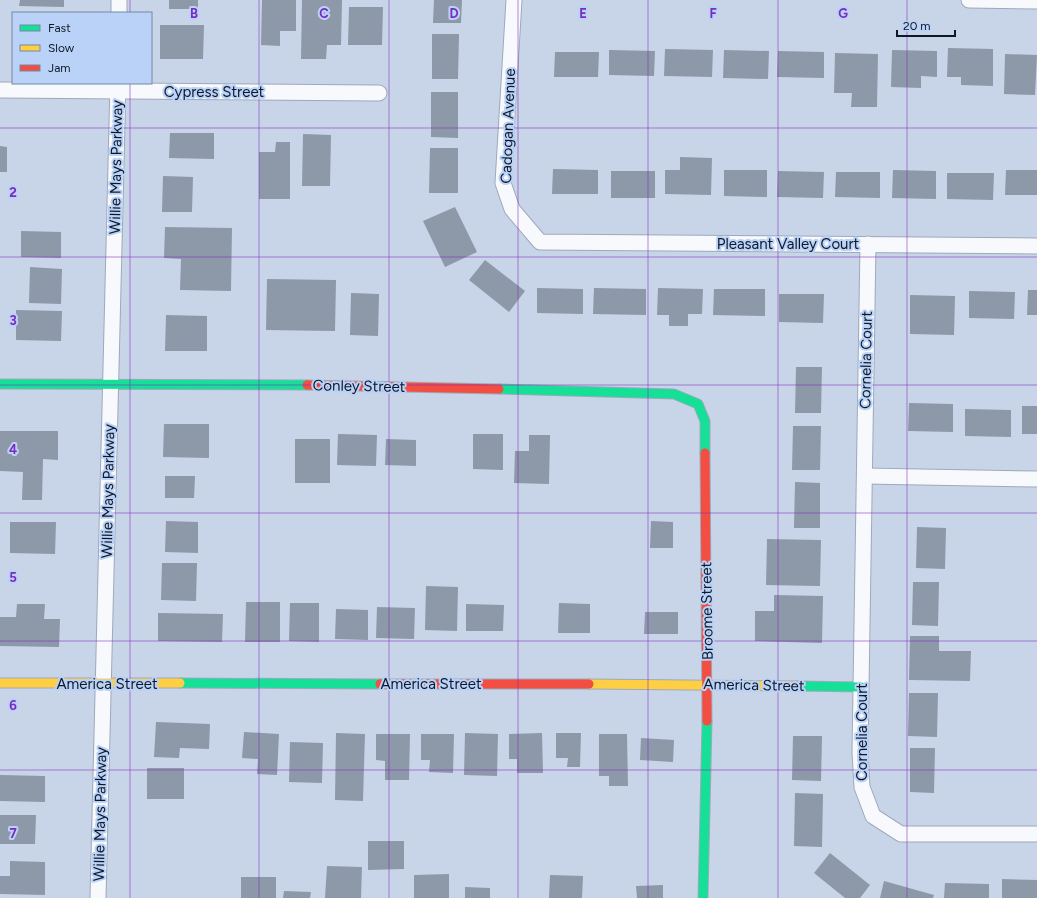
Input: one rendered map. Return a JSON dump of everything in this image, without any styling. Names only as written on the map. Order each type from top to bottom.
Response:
[{"type":"street","points":[[119,0],[119,12]]},
{"type":"street","name":"Cadogan Avenue","points":[[514,0],[503,183],[512,210],[540,242]]},
{"type":"street","points":[[969,0],[1037,1]]},
{"type":"street","name":"Cypress Street","points":[[0,90],[118,87],[379,93]]},
{"type":"street","name":"Willie Mays Parkway","points":[[98,898],[118,87]]},
{"type":"street","name":"Pleasant Valley Court","points":[[540,242],[1037,246]]},
{"type":"street","name":"Cornelia Court","points":[[868,244],[861,687],[862,787],[873,816],[901,834],[1037,834]]},
{"type":"street","name":"Conley Street","points":[[0,384],[337,385],[674,394],[698,404],[705,421]]},
{"type":"street","name":"Broome Street","points":[[703,898],[708,684],[705,421]]},
{"type":"street","points":[[865,476],[1037,479]]},
{"type":"street","name":"America Street","points":[[0,683],[708,684],[861,687]]},
{"type":"building","points":[[20,0],[64,0],[64,7],[19,6]]},
{"type":"building","points":[[169,0],[198,0],[198,9],[169,9]]},
{"type":"building","points":[[262,0],[296,0],[296,31],[280,31],[280,46],[261,45]]},
{"type":"building","points":[[302,0],[342,0],[341,45],[327,45],[326,59],[301,59]]},
{"type":"building","points":[[434,0],[462,0],[461,23],[433,23]]},
{"type":"building","points":[[349,7],[383,7],[382,45],[348,45]]},
{"type":"building","points":[[160,25],[204,25],[203,59],[160,59]]},
{"type":"building","points":[[432,34],[459,34],[458,79],[432,79]]},
{"type":"building","points":[[948,48],[993,49],[993,86],[961,85],[961,77],[947,77]]},
{"type":"building","points":[[665,49],[713,50],[712,77],[664,76]]},
{"type":"building","points":[[609,50],[655,51],[654,76],[609,75]]},
{"type":"building","points":[[724,50],[769,51],[768,79],[723,78]]},
{"type":"building","points":[[892,50],[937,51],[937,77],[921,76],[921,88],[891,87]]},
{"type":"building","points":[[778,51],[824,52],[824,78],[777,77]]},
{"type":"building","points":[[555,52],[599,52],[598,77],[554,77]]},
{"type":"building","points":[[835,53],[878,54],[877,107],[851,107],[852,93],[834,93]]},
{"type":"building","points":[[1005,54],[1037,55],[1035,95],[1004,94]]},
{"type":"building","points":[[431,92],[458,92],[458,138],[431,137]]},
{"type":"building","points":[[170,133],[214,133],[214,159],[169,158]]},
{"type":"building","points":[[303,134],[331,135],[330,186],[302,186]]},
{"type":"building","points":[[276,142],[290,142],[290,199],[259,199],[259,152],[275,152]]},
{"type":"building","points":[[0,146],[7,147],[7,172],[0,172]]},
{"type":"building","points":[[430,148],[458,148],[458,193],[429,193]]},
{"type":"building","points":[[680,157],[712,158],[711,195],[665,194],[665,170],[680,170]]},
{"type":"building","points":[[553,169],[598,170],[598,194],[552,194]]},
{"type":"building","points":[[724,170],[767,170],[767,197],[724,196]]},
{"type":"building","points":[[893,170],[936,171],[936,199],[892,198]]},
{"type":"building","points":[[1006,170],[1037,170],[1037,195],[1005,195]]},
{"type":"building","points":[[611,171],[655,171],[655,198],[611,198]]},
{"type":"building","points":[[778,171],[824,172],[823,198],[777,197]]},
{"type":"building","points":[[836,172],[880,172],[880,198],[835,197]]},
{"type":"building","points":[[947,173],[994,173],[993,200],[947,199]]},
{"type":"building","points":[[163,176],[193,177],[192,212],[162,212]]},
{"type":"building","points":[[455,207],[477,252],[445,267],[423,221]]},
{"type":"building","points":[[165,227],[232,228],[231,291],[180,290],[181,259],[164,258]]},
{"type":"building","points":[[21,231],[61,232],[61,258],[21,257]]},
{"type":"building","points":[[485,260],[525,291],[509,312],[469,280]]},
{"type":"building","points":[[30,267],[62,269],[61,304],[29,303]]},
{"type":"building","points":[[267,279],[336,280],[335,331],[266,330]]},
{"type":"building","points":[[537,288],[583,289],[583,314],[537,313]]},
{"type":"building","points":[[594,288],[646,289],[646,315],[593,314]]},
{"type":"building","points":[[658,288],[703,289],[702,314],[688,314],[688,326],[669,326],[669,315],[657,315]]},
{"type":"building","points":[[714,289],[765,289],[765,316],[713,315]]},
{"type":"building","points":[[1028,290],[1037,290],[1037,315],[1027,315]]},
{"type":"building","points":[[969,291],[1015,292],[1014,319],[969,318]]},
{"type":"building","points":[[351,293],[379,294],[378,336],[350,335]]},
{"type":"building","points":[[779,294],[824,294],[823,323],[779,322]]},
{"type":"building","points":[[910,295],[955,296],[954,335],[910,334]]},
{"type":"building","points":[[16,310],[62,311],[61,341],[16,340]]},
{"type":"building","points":[[166,315],[207,316],[207,351],[165,351]]},
{"type":"building","points":[[796,367],[822,367],[821,413],[795,413]]},
{"type":"building","points":[[909,403],[953,404],[953,432],[908,431]]},
{"type":"building","points":[[1022,406],[1037,406],[1037,434],[1022,434]]},
{"type":"building","points":[[965,409],[1011,410],[1011,437],[965,436]]},
{"type":"building","points":[[164,424],[209,424],[209,458],[163,457]]},
{"type":"building","points":[[793,426],[821,426],[820,470],[792,470]]},
{"type":"building","points":[[0,431],[58,431],[58,460],[43,459],[42,500],[22,500],[23,472],[0,471]]},
{"type":"building","points":[[338,434],[377,435],[376,466],[337,465]]},
{"type":"building","points":[[473,434],[503,434],[503,470],[473,469]]},
{"type":"building","points":[[529,435],[550,435],[549,484],[514,483],[515,451],[529,451]]},
{"type":"building","points":[[295,439],[330,439],[330,483],[295,483]]},
{"type":"building","points":[[386,439],[416,440],[416,466],[385,465]]},
{"type":"building","points":[[165,476],[195,476],[194,498],[165,498]]},
{"type":"building","points":[[795,482],[820,483],[820,528],[794,528]]},
{"type":"building","points":[[166,521],[198,522],[198,553],[165,552]]},
{"type":"building","points":[[651,521],[673,522],[673,548],[650,548]]},
{"type":"building","points":[[10,522],[56,522],[55,554],[10,553]]},
{"type":"building","points":[[917,527],[946,528],[945,569],[916,568]]},
{"type":"building","points":[[767,539],[821,540],[820,586],[766,585]]},
{"type":"building","points":[[162,563],[197,563],[196,601],[161,600]]},
{"type":"building","points":[[913,582],[939,582],[938,626],[912,625]]},
{"type":"building","points":[[426,586],[458,587],[457,631],[425,630]]},
{"type":"building","points":[[774,595],[823,596],[822,643],[755,641],[755,611],[774,611]]},
{"type":"building","points":[[246,602],[280,602],[280,642],[245,642]]},
{"type":"building","points":[[290,603],[319,603],[319,642],[289,641]]},
{"type":"building","points":[[559,603],[590,604],[590,633],[558,633]]},
{"type":"building","points":[[17,604],[45,604],[44,619],[60,619],[59,647],[0,646],[0,617],[16,617]]},
{"type":"building","points":[[466,604],[504,605],[503,631],[466,631]]},
{"type":"building","points":[[377,607],[415,608],[414,639],[376,638]]},
{"type":"building","points":[[336,609],[368,610],[368,640],[335,639]]},
{"type":"building","points":[[645,612],[678,612],[678,634],[644,634]]},
{"type":"building","points":[[158,613],[223,614],[222,642],[158,641]]},
{"type":"building","points":[[910,636],[939,636],[939,651],[971,651],[970,681],[909,680]]},
{"type":"building","points":[[909,693],[938,693],[937,737],[908,736]]},
{"type":"building","points":[[156,722],[210,724],[209,749],[180,748],[179,758],[154,757]]},
{"type":"building","points":[[244,732],[279,734],[277,775],[257,774],[258,759],[242,758]]},
{"type":"building","points":[[336,733],[365,734],[363,801],[335,800]]},
{"type":"building","points":[[465,733],[498,734],[497,776],[464,775]]},
{"type":"building","points":[[542,733],[543,773],[517,773],[517,759],[509,759],[509,734]]},
{"type":"building","points":[[556,733],[581,733],[580,767],[567,767],[568,758],[556,758]]},
{"type":"building","points":[[376,734],[410,734],[409,780],[385,780],[385,761],[376,760]]},
{"type":"building","points":[[421,734],[454,734],[453,773],[429,772],[430,760],[421,760]]},
{"type":"building","points":[[599,734],[627,734],[628,786],[609,786],[609,776],[599,776]]},
{"type":"building","points":[[793,736],[822,736],[821,781],[792,780]]},
{"type":"building","points":[[641,738],[674,740],[673,762],[640,760]]},
{"type":"building","points":[[290,742],[323,743],[322,783],[289,782]]},
{"type":"building","points":[[910,748],[935,748],[934,793],[910,792]]},
{"type":"building","points":[[147,768],[184,768],[184,799],[147,799]]},
{"type":"building","points":[[0,775],[45,776],[45,802],[0,801]]},
{"type":"building","points":[[795,793],[823,794],[822,847],[794,846]]},
{"type":"building","points":[[0,815],[36,815],[35,844],[0,844]]},
{"type":"building","points":[[368,841],[404,841],[404,869],[368,870]]},
{"type":"building","points":[[830,853],[870,885],[860,898],[845,898],[814,873]]},
{"type":"building","points":[[10,861],[45,862],[45,895],[0,894],[0,876],[10,876]]},
{"type":"building","points":[[327,866],[362,867],[361,898],[325,898]]},
{"type":"building","points":[[449,874],[449,898],[414,898],[414,875]]},
{"type":"building","points":[[550,875],[583,876],[582,898],[549,898]]},
{"type":"building","points":[[241,877],[276,877],[276,898],[241,898]]},
{"type":"building","points":[[1002,879],[1037,880],[1037,898],[1002,898]]},
{"type":"building","points":[[884,881],[934,895],[933,898],[880,898]]},
{"type":"building","points":[[945,883],[989,884],[989,898],[944,898]]},
{"type":"building","points":[[663,885],[663,898],[637,898],[636,886]]},
{"type":"building","points":[[465,887],[490,888],[490,898],[465,898]]},
{"type":"building","points":[[284,891],[311,892],[310,898],[283,898]]},
{"type":"traffic: fast","points":[[0,384],[307,385]]},
{"type":"traffic: fast","points":[[499,389],[674,394],[698,404],[705,421],[705,453]]},
{"type":"traffic: fast","points":[[180,683],[380,684]]},
{"type":"traffic: fast","points":[[797,686],[861,687]]},
{"type":"traffic: fast","points":[[703,898],[707,721]]},
{"type":"traffic: slow","points":[[0,683],[180,683]]},
{"type":"traffic: slow","points":[[589,684],[797,686]]},
{"type":"traffic: jam","points":[[307,385],[499,389]]},
{"type":"traffic: jam","points":[[705,453],[707,721]]},
{"type":"traffic: jam","points":[[380,684],[589,684]]}]
